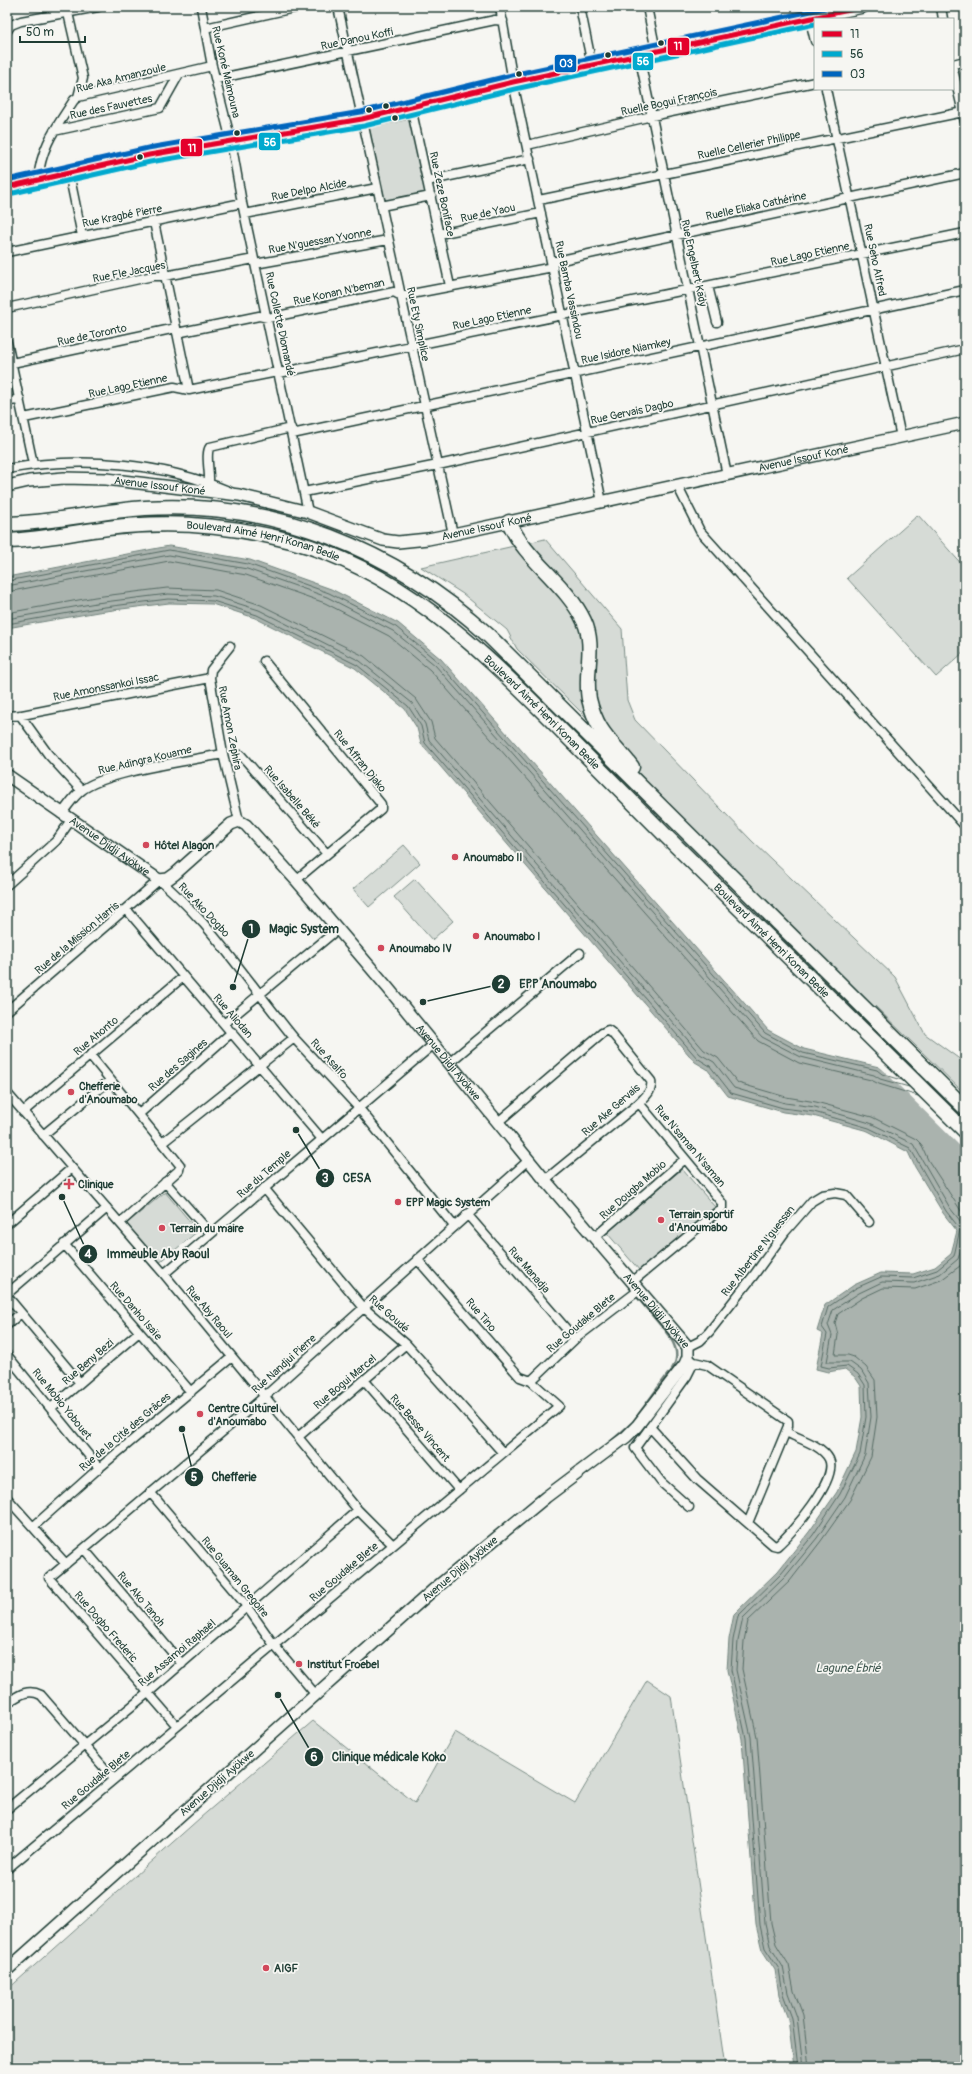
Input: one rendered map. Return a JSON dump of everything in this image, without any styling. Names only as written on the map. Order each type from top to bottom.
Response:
[{"type":"highway","name":"Boulevard Aimé Henri Konan Bedie","points":[[7,524],[56,520],[104,512],[145,508],[206,509],[236,512],[328,534],[372,553],[414,577],[470,618],[965,1108]]},
{"type":"highway","points":[[509,522],[519,541],[577,608],[584,621],[590,644],[589,698],[598,726],[606,738],[627,760],[677,824]]},
{"type":"highway","name":"Boulevard Aimé Henri Konan Bedie","points":[[7,541],[59,536],[106,528],[146,524],[205,525],[234,528],[294,542],[340,559],[385,582],[443,619],[501,670],[965,1131]]},
{"type":"street","points":[[7,31],[11,25],[21,21],[98,7]]},
{"type":"street","name":"Rue Koné Maimouna","points":[[201,7],[212,66],[231,141]]},
{"type":"street","points":[[205,28],[299,7]]},
{"type":"street","name":"Rue Ety Simplice","points":[[338,7],[453,534]]},
{"type":"street","name":"Rue Bamba Vassindou","points":[[500,7],[513,82],[602,502]]},
{"type":"street","points":[[580,7],[592,65]]},
{"type":"street","points":[[647,7],[656,51]]},
{"type":"street","points":[[807,7],[814,36]]},
{"type":"street","points":[[7,186],[149,155],[362,119],[513,82],[810,18],[849,8],[863,7]]},
{"type":"street","points":[[941,7],[943,18]]},
{"type":"street","points":[[68,13],[83,78],[78,97]]},
{"type":"street","name":"Rue Danou Koffi","points":[[216,79],[347,53],[495,20],[503,21]]},
{"type":"street","name":"Rue Engelbert Kady","points":[[639,55],[727,475]]},
{"type":"street","points":[[954,64],[965,61]]},
{"type":"street","name":"Rue Aka Amanzoule","points":[[38,180],[40,161],[54,131],[74,100],[78,97],[178,76],[212,66]]},
{"type":"street","points":[[954,73],[965,122]]},
{"type":"street","name":"Rue des Fauvettes","points":[[54,131],[160,108],[178,76]]},
{"type":"street","name":"Ruelle Bogui François","points":[[527,145],[652,116],[814,82]]},
{"type":"street","name":"Rue Seho Alfred","points":[[826,90],[900,437]]},
{"type":"street","name":"Rue Zeze Boniface","points":[[411,107],[450,286]]},
{"type":"street","name":"Ruelle Cellerier Philippe","points":[[539,200],[963,112]]},
{"type":"street","name":"Rue Collette Diomandé","points":[[231,141],[242,203],[268,318],[308,512]]},
{"type":"street","points":[[428,181],[530,160]]},
{"type":"street","points":[[68,173],[82,236]]},
{"type":"street","name":"Ruelle Eliaka Cathérine","points":[[552,264],[676,235],[965,173]]},
{"type":"street","name":"Rue Delpo Alcide","points":[[245,214],[377,188]]},
{"type":"street","points":[[381,206],[431,196]]},
{"type":"street","name":"Rue Kragbé Pierre","points":[[7,252],[242,203]]},
{"type":"street","name":"Rue de Yaou","points":[[439,234],[541,213]]},
{"type":"street","points":[[154,222],[189,390]]},
{"type":"street","name":"Rue Lago Etienne","points":[[24,418],[174,387],[189,390],[272,373],[279,373],[965,233]]},
{"type":"street","name":"Rue N'guessan Yvonne","points":[[255,261],[388,240]]},
{"type":"street","name":"Rue Fle Jacques","points":[[7,308],[153,276],[165,276],[255,261]]},
{"type":"street","name":"Rue Konan N'beman","points":[[176,330],[260,316],[268,318],[394,292],[401,296],[552,264]]},
{"type":"street","points":[[708,286],[717,322]]},
{"type":"street","name":"Rue Isidore Niamkey","points":[[209,483],[210,473],[207,452],[210,447],[425,406],[965,290]]},
{"type":"street","name":"Rue de Toronto","points":[[12,363],[176,330]]},
{"type":"street","points":[[7,342],[33,464]]},
{"type":"street","name":"Rue Gervais Dagbo","points":[[304,492],[588,433],[965,349]]},
{"type":"street","points":[[7,402],[20,399]]},
{"type":"street","name":"Avenue Issouf Koné","points":[[7,486],[28,481],[64,478],[106,479],[239,495],[308,512],[383,540],[398,542],[428,539],[453,534],[965,423]]},
{"type":"street","points":[[7,469],[33,464],[78,463],[158,469],[209,483],[239,495]]},
{"type":"street","points":[[677,485],[700,531],[965,826]]},
{"type":"street","name":"Rue Amon Zephira","points":[[230,646],[211,670],[210,678],[223,754],[239,821]]},
{"type":"street","name":"Rue Affran Djako","points":[[264,661],[381,804],[381,809],[296,880]]},
{"type":"street","name":"Rue Amonssankoi Issac","points":[[7,716],[20,715],[210,678]]},
{"type":"street","points":[[20,715],[48,754],[81,790]]},
{"type":"street","name":"Rue Adingra Kouame","points":[[61,814],[81,790],[92,784],[116,776],[153,767],[223,754]]},
{"type":"street","name":"Rue Isabelle Béké","points":[[241,755],[327,854]]},
{"type":"street","name":"Avenue Djidji Ayökwe","points":[[7,1970],[468,1561],[546,1497],[626,1438],[675,1377],[690,1355],[595,1237],[545,1180],[338,929],[246,825],[239,821],[231,824],[168,879],[159,880],[8,779]]},
{"type":"street","points":[[7,885],[56,841],[71,820]]},
{"type":"street","name":"Rue de la Mission Harris","points":[[7,1011],[127,910],[159,880]]},
{"type":"street","name":"Rue Ako Dogbo","points":[[159,880],[174,891],[232,956],[259,994],[294,1038]]},
{"type":"street","name":"Rue Aliodan","points":[[127,910],[183,977],[225,1023],[321,1138]]},
{"type":"street","points":[[225,1023],[338,929]]},
{"type":"street","points":[[449,1063],[580,953]]},
{"type":"street","name":"Rue Ahonto","points":[[23,1112],[183,977]]},
{"type":"street","name":"Rue Ake Gervais","points":[[498,1122],[608,1030],[651,1081],[652,1085],[650,1092],[639,1103],[545,1180]]},
{"type":"street","name":"Rue des Sagines","points":[[139,1114],[232,1032]]},
{"type":"street","name":"Rue Asalfo","points":[[162,1142],[294,1038],[358,1107],[454,1226]]},
{"type":"street","name":"Rue du Temple","points":[[164,1274],[321,1138],[434,1044]]},
{"type":"street","points":[[90,1055],[180,1165],[180,1168],[120,1223]]},
{"type":"street","points":[[43,1135],[110,1080]]},
{"type":"street","name":"Rue Aby Raoul","points":[[7,1093],[164,1274],[358,1510],[393,1545]]},
{"type":"street","name":"Rue N'saman N'saman","points":[[635,1286],[722,1208],[720,1199],[639,1103]]},
{"type":"street","name":"Rue Dougba Mobio","points":[[595,1237],[686,1159]]},
{"type":"street","name":"Rue Nandjui Pierre","points":[[49,1578],[265,1396],[529,1160]]},
{"type":"street","points":[[7,1224],[72,1168]]},
{"type":"street","points":[[165,1182],[211,1234]]},
{"type":"street","name":"Rue Goudé","points":[[264,1188],[364,1308],[406,1344],[503,1453]]},
{"type":"street","name":"Rue Albertine N'guessan","points":[[690,1355],[700,1341],[710,1332],[785,1232],[812,1201],[822,1195],[835,1193],[846,1195],[869,1222]]},
{"type":"street","points":[[80,1383],[7,1295],[107,1208]]},
{"type":"street","name":"Rue Manadja","points":[[467,1214],[575,1339]]},
{"type":"street","name":"Rue Danho Isaïe","points":[[64,1244],[191,1392]]},
{"type":"street","name":"Rue Tino","points":[[417,1259],[520,1377],[531,1381]]},
{"type":"street","name":"Rue Goudake Blete","points":[[7,1869],[559,1406],[531,1381],[575,1339],[635,1286]]},
{"type":"street","points":[[7,1325],[21,1313]]},
{"type":"street","name":"Rue Beny Bezi","points":[[51,1408],[139,1332]]},
{"type":"street","name":"Rue Bogui Marcel","points":[[298,1436],[365,1381],[406,1344]]},
{"type":"street","name":"Rue Mobio Yobouet","points":[[7,1355],[99,1468]]},
{"type":"street","points":[[690,1507],[660,1482],[637,1452],[635,1446],[687,1376],[690,1355],[707,1365],[788,1421],[786,1432],[748,1523]]},
{"type":"street","name":"Rue de la Cité des Grâces","points":[[34,1526],[99,1468],[232,1357]]},
{"type":"street","name":"Rue Besse Vincent","points":[[365,1381],[459,1490]]},
{"type":"street","points":[[650,1427],[697,1479],[773,1545],[777,1546],[800,1523],[830,1475],[831,1465],[822,1450],[786,1432]]},
{"type":"street","name":"Rue Guaman Gregoire","points":[[150,1492],[247,1608],[274,1645],[316,1695]]},
{"type":"street","points":[[7,1498],[34,1526],[66,1564]]},
{"type":"street","name":"Rue Assamoi Raphaël","points":[[7,1809],[85,1746],[182,1664],[358,1510]]},
{"type":"street","name":"Rue Ako Tanoh","points":[[84,1549],[182,1664]]},
{"type":"street","name":"Rue Dogbo Frederic","points":[[49,1578],[178,1726]]},
{"type":"street","points":[[7,1703],[25,1692],[34,1691],[41,1695],[114,1779]]},
{"type":"shaded area","points":[[410,119],[426,192],[385,201],[369,128]]},
{"type":"shaded area","points":[[918,515],[965,568],[965,651],[936,677],[847,578]]},
{"type":"shaded area","points":[[545,539],[622,629],[627,700],[635,720],[752,841],[895,977],[925,1034],[965,1063],[965,1094],[875,1006],[873,1008],[682,819],[584,715],[517,649],[507,630],[463,594],[421,567]]},
{"type":"shaded area","points":[[404,845],[420,863],[369,907],[353,889]]},
{"type":"shaded area","points":[[415,879],[453,921],[432,940],[394,897]]},
{"type":"shaded area","name":"Terrain sportif d'Anoumabo","points":[[682,1169],[715,1207],[640,1271],[607,1233]]},
{"type":"shaded area","name":"Terrain du maire","points":[[165,1192],[198,1231],[158,1264],[125,1225]]},
{"type":"shaded area","points":[[647,1680],[671,1696],[725,2067],[7,2067],[7,1990],[200,1818],[313,1721],[415,1803],[455,1732],[575,1803]]},
{"type":"water","name":"Lagune Ébrié","points":[[169,546],[250,560],[331,589],[398,623],[441,659],[768,1030],[804,1049],[879,1067],[883,1070],[965,1094],[965,2067],[794,2067],[788,2019],[779,1995],[775,1970],[762,1950],[756,1925],[742,1739],[727,1670],[729,1639],[734,1614],[778,1571],[809,1532],[837,1492],[856,1452],[862,1417],[861,1386],[855,1377],[845,1369],[828,1372],[816,1369],[823,1334],[817,1331],[825,1305],[854,1285],[881,1273],[913,1274],[935,1267],[951,1254],[957,1231],[943,1213],[915,1167],[908,1152],[868,1131],[813,1116],[783,1112],[728,1096],[707,1069],[695,1062],[421,744],[417,728],[405,709],[355,668],[255,618],[212,604],[169,603],[98,612],[7,628],[7,577]]},
{"type":"pier","points":[[877,1064],[884,1068],[959,1090],[965,1096],[965,1151]]},
{"type":"waterway","points":[[637,1297],[662,1327]]},
{"type":"waterway","points":[[666,1332],[676,1350],[675,1364],[672,1369]]},
{"type":"waterway","points":[[608,1444],[633,1422],[668,1374]]},
{"type":"transit line","name":"03","points":[[7,180],[148,148],[361,112],[512,75],[830,7]]},
{"type":"transit line","name":"11","points":[[7,187],[149,155],[362,119],[513,82],[863,7]]},
{"type":"transit line","name":"56","points":[[9,194],[150,162],[364,126],[515,89],[814,24]]},
{"type":"place","name":"Hôtel Alagon","points":[[146,845]]},
{"type":"place","name":"Anoumabo II","points":[[455,857]]},
{"type":"place","name":"Anoumabo I","points":[[476,936]]},
{"type":"place","name":"Anoumabo IV","points":[[381,948]]},
{"type":"place","name":"Magic System","points":[[233,987]]},
{"type":"place","name":"EPP Anoumabo","points":[[423,1002]]},
{"type":"place","name":"Chefferie d'Anoumabo","points":[[71,1092]]},
{"type":"place","name":"CESA","points":[[296,1130]]},
{"type":"place","name":"Clinique","points":[[69,1184]]},
{"type":"place","name":"Immeuble Aby Raoul","points":[[62,1197]]},
{"type":"place","name":"EPP Magic System","points":[[398,1202]]},
{"type":"place","name":"Terrain sportif d'Anoumabo","points":[[661,1220]]},
{"type":"place","name":"Terrain du maire","points":[[162,1228]]},
{"type":"place","name":"Centre Culturel d'Anoumabo","points":[[200,1414]]},
{"type":"place","name":"Chefferie","points":[[182,1429]]},
{"type":"place","name":"Institut Froebel","points":[[299,1664]]},
{"type":"place","name":"Clinique médicale Koko","points":[[278,1695]]},
{"type":"place","name":"AIGF","points":[[266,1968]]}]
